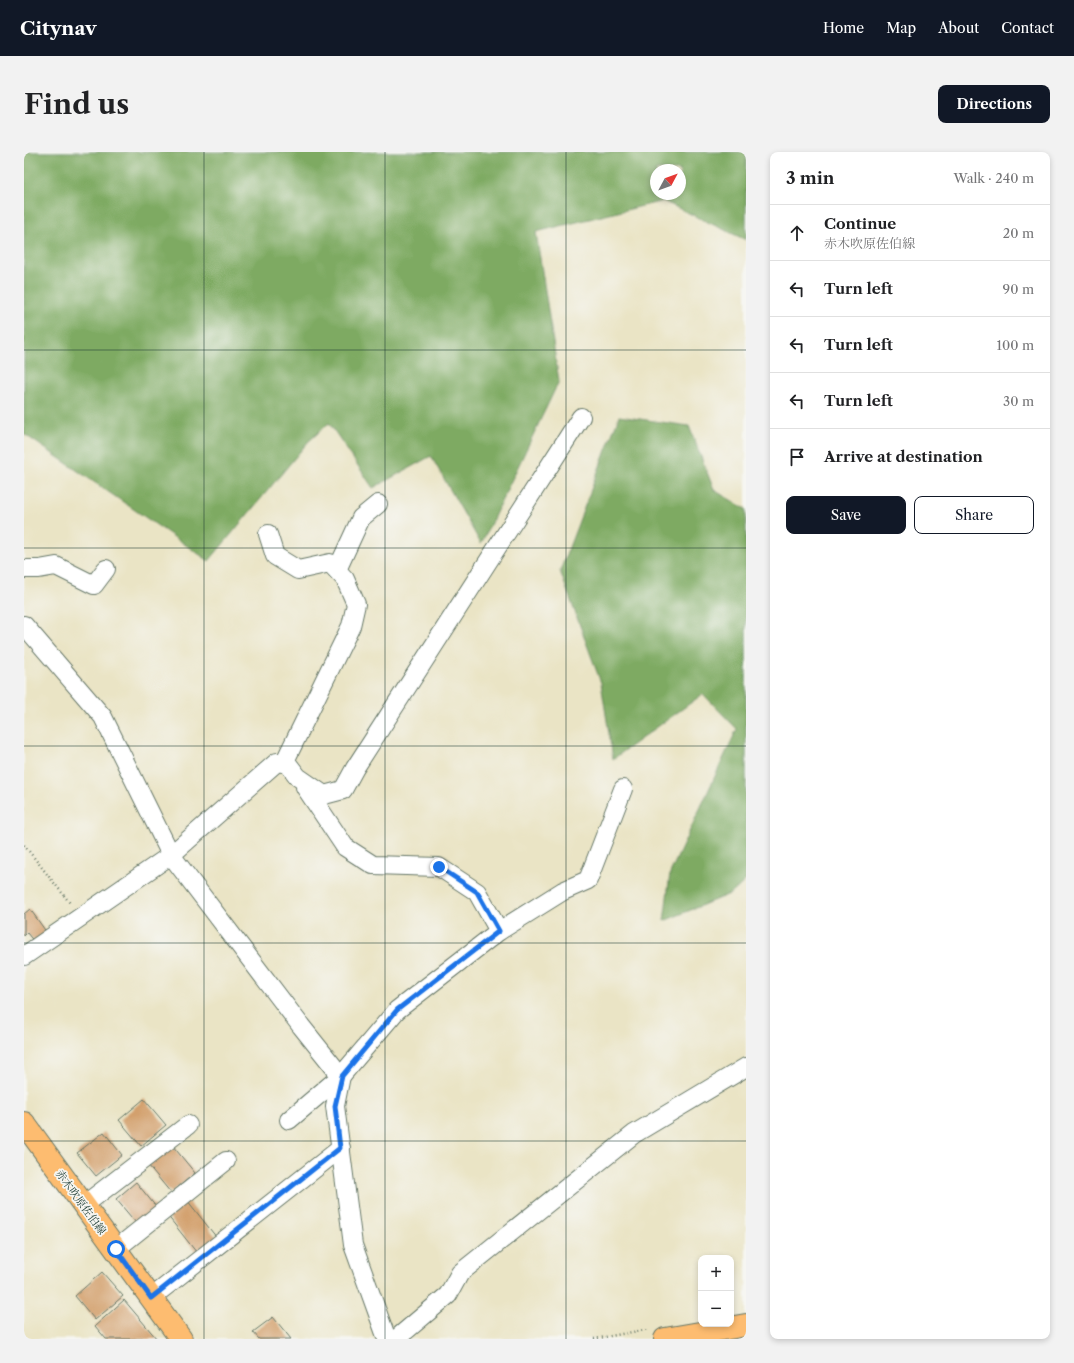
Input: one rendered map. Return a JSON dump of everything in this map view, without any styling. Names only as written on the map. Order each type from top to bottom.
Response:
[{"type":"main road","name":"赤木吹原佐伯線","points":[[24,1123],[181,1339]]},
{"type":"main road","points":[[665,1339],[746,1325]]},
{"type":"street","points":[[298,777],[324,795],[343,790],[581,417]]},
{"type":"street","points":[[337,570],[361,518],[378,504]]},
{"type":"street","points":[[268,534],[275,556],[298,570],[330,562],[345,579],[356,604],[350,626],[284,763]]},
{"type":"street","points":[[24,569],[39,569],[56,566],[94,585],[106,569]]},
{"type":"street","points":[[24,625],[103,717],[171,855],[301,1026],[342,1076]]},
{"type":"street","points":[[24,956],[171,855],[278,762],[288,764],[345,847],[373,865],[439,867],[477,892],[499,931]]},
{"type":"street","points":[[289,1120],[342,1076],[397,1010],[499,931],[563,891],[588,880],[623,789]]},
{"type":"street","points":[[396,1339],[448,1295],[460,1273],[634,1134],[746,1067]]},
{"type":"street","points":[[342,1076],[335,1106],[353,1245],[387,1339]]},
{"type":"street","points":[[84,1205],[188,1125]]},
{"type":"street","points":[[151,1298],[340,1148]]},
{"type":"street","points":[[116,1249],[226,1161]]},
{"type":"path","points":[[24,846],[81,917]]},
{"type":"green space","points":[[24,152],[746,152],[746,240],[663,201],[536,232],[559,381],[481,544],[431,456],[373,488],[329,423],[308,442],[209,561],[24,434]]},
{"type":"green space","points":[[619,416],[689,426],[714,490],[746,509],[746,880],[732,893],[664,921],[670,873],[737,729],[703,694],[613,759],[601,683],[560,571]]},
{"type":"building","points":[[30,909],[47,933],[35,943],[27,933],[24,936],[24,914]]},
{"type":"building","points":[[144,1099],[166,1125],[141,1146],[119,1120]]},
{"type":"building","points":[[104,1132],[122,1155],[96,1176],[77,1153]]},
{"type":"building","points":[[172,1145],[195,1173],[171,1193],[148,1165]]},
{"type":"building","points":[[136,1182],[157,1208],[137,1224],[116,1199]]},
{"type":"building","points":[[187,1200],[217,1238],[197,1253],[167,1215]]},
{"type":"building","points":[[102,1272],[123,1296],[95,1320],[75,1296]]},
{"type":"building","points":[[124,1300],[157,1339],[106,1339],[95,1326]]},
{"type":"building","points":[[273,1317],[291,1339],[259,1339],[253,1332]]},
{"type":"route","points":[[116,1249],[151,1298],[340,1148],[335,1106],[342,1076],[397,1010],[499,931],[477,892],[439,867]]}]
